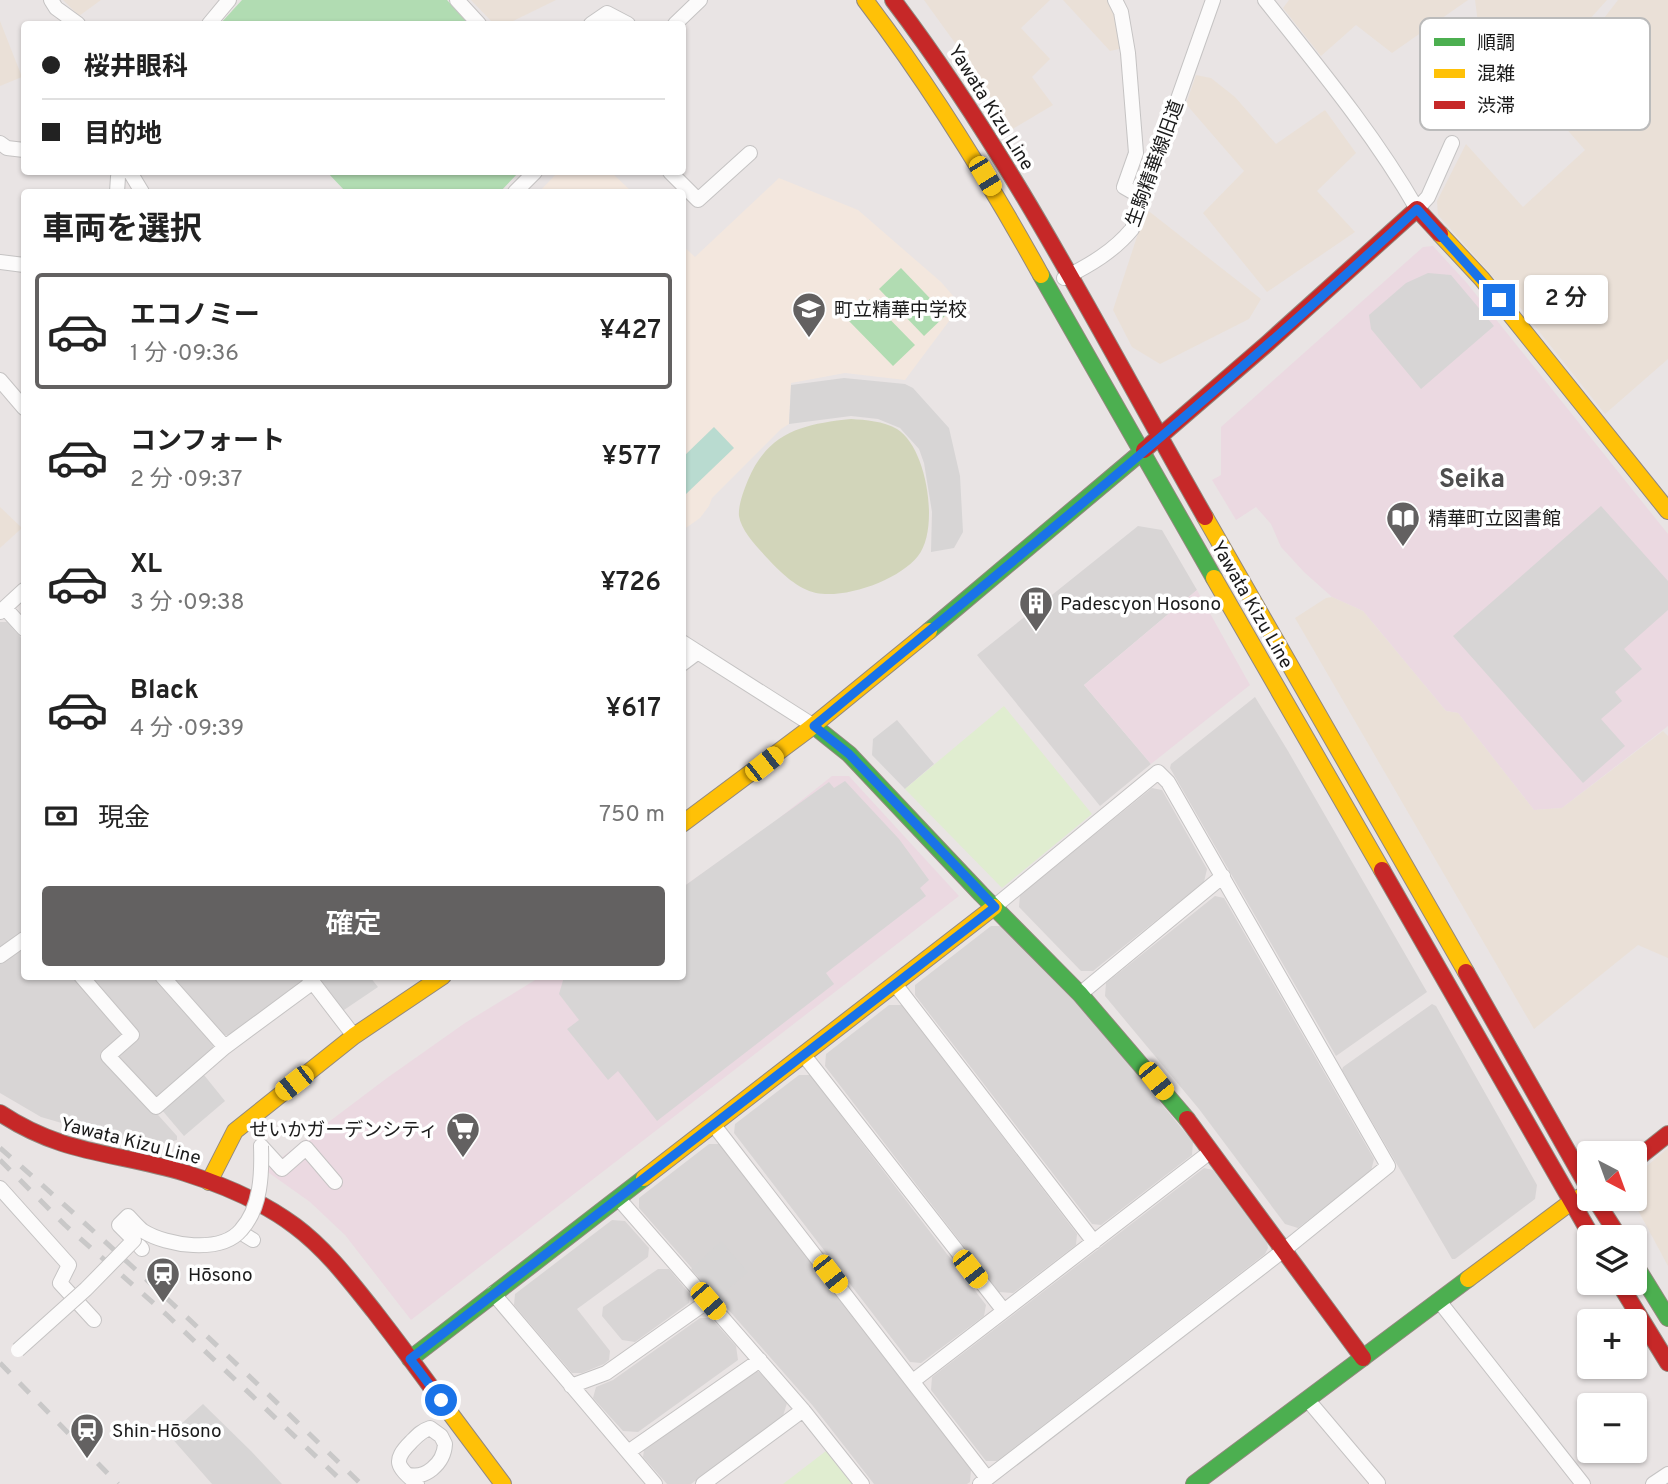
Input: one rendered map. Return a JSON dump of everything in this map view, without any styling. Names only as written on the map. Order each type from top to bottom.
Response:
[{"type":"street","points":[[51,0],[56,8],[74,21]]},
{"type":"street","points":[[212,21],[229,0]]},
{"type":"street","points":[[457,0],[476,21]]},
{"type":"street","points":[[678,21],[700,0]]},
{"type":"street","name":"Yawata Kizu Line","points":[[865,0],[897,41],[962,136],[1009,215],[1047,286],[1585,1225]]},
{"type":"street","name":"Yawata Kizu Line","points":[[893,0],[952,80],[1069,275],[1159,438],[1577,1170]]},
{"type":"street","points":[[1115,0],[1121,12],[1128,53],[1136,153],[1124,187],[1143,198]]},
{"type":"street","name":"生駒精華線旧道","points":[[1047,286],[1119,244],[1132,229],[1213,0]]},
{"type":"street","points":[[1265,0],[1354,113],[1399,177],[1417,209],[1482,279],[1668,511]]},
{"type":"street","points":[[595,21],[607,13],[622,21]]},
{"type":"street","points":[[0,143],[7,148],[21,150]]},
{"type":"street","points":[[686,821],[814,726],[1143,452],[1317,302],[1417,209],[1427,197],[1452,143]]},
{"type":"street","points":[[673,175],[698,200],[750,153]]},
{"type":"street","points":[[518,189],[532,175]]},
{"type":"street","points":[[0,262],[21,265]]},
{"type":"street","points":[[0,380],[21,404]]},
{"type":"street","points":[[21,593],[2,609],[21,625]]},
{"type":"street","points":[[686,644],[814,726],[849,754],[1080,994],[1156,1081],[1363,1358]]},
{"type":"street","points":[[686,660],[698,652]]},
{"type":"street","points":[[410,1359],[492,1293],[995,907],[1158,772],[1168,782],[1223,876],[1388,1166],[1284,1250],[984,1481],[913,1381],[713,1124]]},
{"type":"street","points":[[1080,994],[1223,876]]},
{"type":"street","points":[[0,956],[21,941]]},
{"type":"street","points":[[84,980],[132,1035],[108,1056],[156,1107],[225,1047],[310,980]]},
{"type":"street","points":[[166,980],[225,1047]]},
{"type":"street","points":[[312,980],[354,1036]]},
{"type":"street","points":[[209,1182],[235,1131],[354,1036],[437,980]]},
{"type":"street","points":[[895,984],[1094,1242]]},
{"type":"street","points":[[803,1054],[1003,1311]]},
{"type":"street","name":"Yawata Kizu Line","points":[[0,1113],[34,1135],[52,1142],[138,1164],[159,1166],[209,1182],[277,1214],[310,1238],[337,1265],[503,1484]]},
{"type":"street","points":[[1647,1151],[1668,1134]]},
{"type":"street","points":[[18,1350],[138,1244],[119,1224],[128,1216],[142,1230],[157,1238],[187,1245],[216,1243],[247,1236],[262,1189],[261,1146],[282,1169],[306,1148],[335,1182]]},
{"type":"street","points":[[913,1381],[1210,1152]]},
{"type":"street","points":[[0,1188],[69,1265],[60,1283],[94,1320]]},
{"type":"street","points":[[618,1198],[803,1410],[862,1484]]},
{"type":"street","points":[[1194,1484],[1577,1198]]},
{"type":"street","points":[[1647,1284],[1668,1318]]},
{"type":"street","points":[[492,1293],[655,1484]]},
{"type":"street","points":[[1626,1295],[1668,1363]]},
{"type":"street","points":[[571,1386],[606,1373],[708,1301]]},
{"type":"street","points":[[1439,1301],[1583,1484]]},
{"type":"street","points":[[628,1452],[760,1360]]},
{"type":"street","points":[[1307,1399],[1378,1483],[1376,1484]]},
{"type":"street","points":[[703,1484],[803,1410]]},
{"type":"street","points":[[430,1428],[441,1436],[445,1444],[442,1458],[429,1478],[411,1479],[398,1464],[402,1452],[422,1430],[430,1428]]},
{"type":"street","points":[[1653,1484],[1668,1474]]},
{"type":"shaded area","points":[[63,0],[101,0],[79,16]]},
{"type":"shaded area","points":[[471,0],[556,0],[513,21],[491,21]]},
{"type":"shaded area","points":[[924,0],[1050,0],[1021,28],[1050,59],[1032,77],[1053,105],[1011,130],[968,61]]},
{"type":"shaded area","points":[[1063,0],[1108,0],[1117,12],[1123,48],[1110,51]]},
{"type":"shaded area","points":[[1289,0],[1468,0],[1442,18],[1420,18],[1420,33],[1392,53],[1356,25],[1321,56],[1283,8]]},
{"type":"shaded area","points":[[1475,0],[1607,0],[1591,18],[1477,18]]},
{"type":"shaded area","points":[[1618,0],[1668,0],[1668,359],[1605,414],[1514,300],[1438,215],[1437,201],[1466,144],[1523,207],[1585,150],[1567,130],[1650,130],[1650,18],[1604,18]]},
{"type":"shaded area","points":[[0,21],[21,77],[0,86]]},
{"type":"shaded area","points":[[1196,75],[1211,78],[1235,97],[1276,144],[1325,110],[1356,153],[1317,191],[1355,232],[1267,292],[1203,213],[1244,171],[1186,104]]},
{"type":"shaded area","points":[[555,175],[614,175],[629,189],[542,189]]},
{"type":"shaded area","name":"町立精華中学校","points":[[779,178],[858,210],[941,282],[961,305],[905,380],[845,373],[791,383],[789,424],[712,498],[700,518],[686,528],[686,249],[695,257]]},
{"type":"shaded area","points":[[1146,209],[1261,299],[1249,319],[1160,364],[1132,347],[1113,310]]},
{"type":"shaded area","points":[[1433,246],[1466,282],[1668,534],[1668,726],[1562,808],[1534,810],[1458,713],[1446,711],[1363,611],[1332,597],[1304,572],[1281,547],[1271,524],[1256,507],[1236,520],[1212,480],[1221,475],[1221,427],[1423,247]]},
{"type":"shaded area","points":[[1428,273],[1451,275],[1494,326],[1421,389],[1371,329],[1369,315],[1406,283]]},
{"type":"shaded area","points":[[844,378],[905,384],[913,388],[949,428],[960,476],[963,532],[954,548],[931,552],[932,512],[924,463],[919,449],[900,428],[878,419],[851,416],[789,424],[791,385]]},
{"type":"shaded area","points":[[851,419],[868,420],[897,429],[916,453],[923,470],[929,509],[925,544],[909,565],[885,580],[842,593],[816,593],[790,580],[756,545],[740,522],[740,502],[756,464],[777,441],[803,428]]},
{"type":"shaded area","points":[[714,427],[734,448],[686,494],[686,454]]},
{"type":"shaded area","points":[[1601,506],[1668,581],[1668,610],[1624,649],[1642,669],[1615,692],[1622,701],[1601,719],[1625,746],[1583,783],[1453,636]]},
{"type":"shaded area","points":[[0,507],[21,529],[0,548]]},
{"type":"shaded area","points":[[1138,526],[1162,530],[1197,590],[1084,685],[1151,764],[1100,806],[977,655]]},
{"type":"shaded area","points":[[1197,590],[1250,685],[1151,764],[1084,685]]},
{"type":"shaded area","points":[[1332,597],[1363,611],[1446,711],[1458,713],[1534,810],[1562,808],[1663,731],[1668,736],[1668,958],[1638,945],[1534,1029],[1295,618]]},
{"type":"shaded area","points":[[0,622],[7,622],[21,638],[21,936],[0,951]]},
{"type":"shaded area","points":[[1255,697],[1427,992],[1336,1056],[1170,768],[1171,764]]},
{"type":"shaded area","points":[[1004,706],[1092,814],[1002,888],[905,789]]},
{"type":"shaded area","points":[[897,720],[934,764],[905,789],[872,755],[873,739]]},
{"type":"shaded area","points":[[832,776],[849,776],[959,896],[411,1320],[345,1235],[310,1202],[265,1170],[465,1023],[535,980],[686,980],[686,885],[773,823]]},
{"type":"shaded area","points":[[845,781],[899,839],[929,880],[920,888],[926,896],[826,973],[834,984],[657,1121],[618,1071],[608,1080],[567,1029],[579,1020],[559,994],[563,980],[686,980],[686,885],[829,782],[834,788]]},
{"type":"shaded area","points":[[1152,788],[1162,790],[1207,869],[1204,882],[1093,971],[1081,971],[1019,907],[1020,895]]},
{"type":"shaded area","points":[[1215,896],[1224,898],[1374,1159],[1371,1171],[1298,1228],[1285,1224],[1199,1109],[1105,996],[1106,983]]},
{"type":"shaded area","points":[[991,926],[1002,926],[1084,1010],[1193,1142],[1192,1155],[1101,1225],[1092,1224],[915,995],[915,985]]},
{"type":"shaded area","points":[[21,948],[21,980],[81,980],[127,1033],[105,1056],[177,1136],[177,1140],[152,1146],[82,1129],[41,1117],[0,1093],[0,964]]},
{"type":"shaded area","points":[[87,980],[159,980],[214,1046],[156,1101],[113,1058],[135,1035]]},
{"type":"shaded area","points":[[175,980],[305,980],[232,1035],[223,1035]]},
{"type":"shaded area","points":[[318,980],[372,980],[378,987],[341,1012]]},
{"type":"shaded area","points":[[1432,1004],[1436,1006],[1537,1185],[1535,1199],[1455,1259],[1452,1259],[1342,1070]]},
{"type":"shaded area","points":[[889,1005],[902,1005],[1077,1234],[1076,1245],[1013,1293],[999,1292],[825,1066],[826,1054]]},
{"type":"shaded area","points":[[204,1075],[225,1101],[184,1136],[161,1109]]},
{"type":"shaded area","points":[[799,1075],[810,1075],[986,1305],[984,1316],[921,1363],[910,1362],[734,1133],[735,1124]]},
{"type":"shaded area","points":[[709,1144],[719,1144],[971,1470],[970,1482],[874,1484],[813,1406],[639,1208],[639,1198]]},
{"type":"shaded area","points":[[1668,1148],[1668,1266],[1638,1211],[1647,1211],[1647,1166]]},
{"type":"shaded area","points":[[1204,1168],[1213,1170],[1267,1242],[1265,1254],[997,1461],[986,1461],[931,1390],[932,1377]]},
{"type":"shaded area","points":[[612,1220],[625,1221],[649,1248],[648,1257],[577,1309],[610,1351],[609,1360],[604,1364],[582,1373],[572,1373],[514,1305],[515,1294]]},
{"type":"shaded area","points":[[721,1241],[748,1272],[717,1299],[691,1269]]},
{"type":"shaded area","points":[[658,1269],[669,1269],[690,1294],[689,1303],[635,1342],[622,1340],[602,1316],[603,1307]]},
{"type":"shaded area","points":[[700,1318],[711,1318],[736,1346],[738,1360],[638,1432],[623,1431],[593,1398],[596,1387],[613,1380]]},
{"type":"shaded area","points":[[752,1371],[759,1372],[787,1403],[783,1416],[691,1484],[667,1484],[643,1457],[644,1450]]},
{"type":"shaded area","points":[[203,1404],[282,1484],[212,1484],[169,1435]]},
{"type":"shaded area","points":[[826,1451],[852,1484],[783,1484]]},
{"type":"green space","points":[[242,0],[447,0],[466,21],[223,21]]},
{"type":"green space","points":[[330,175],[516,175],[503,189],[343,189]]},
{"type":"green space","points":[[901,268],[946,315],[924,336],[879,289]]},
{"type":"green space","points":[[870,299],[915,345],[893,366],[848,320]]},
{"type":"railway","points":[[0,1148],[183,1313],[361,1484]]},
{"type":"railway","points":[[0,1160],[65,1225],[168,1316],[345,1484]]},
{"type":"railway","points":[[0,1363],[118,1484]]},
{"type":"traffic: fast","points":[[1041,275],[1214,578]]},
{"type":"traffic: fast","points":[[929,631],[1144,450]]},
{"type":"traffic: fast","points":[[814,726],[849,754],[1080,994],[1187,1119]]},
{"type":"traffic: fast","points":[[410,1359],[644,1178]]},
{"type":"traffic: fast","points":[[1194,1484],[1468,1279]]},
{"type":"traffic: fast","points":[[1647,1284],[1668,1318]]},
{"type":"traffic: slow","points":[[865,0],[958,134],[1041,275]]},
{"type":"traffic: slow","points":[[1440,234],[1482,279],[1668,511]]},
{"type":"traffic: slow","points":[[1205,517],[1466,972]]},
{"type":"traffic: slow","points":[[1214,578],[1382,870]]},
{"type":"traffic: slow","points":[[686,821],[809,729],[929,631]]},
{"type":"traffic: slow","points":[[644,1178],[994,907]]},
{"type":"traffic: slow","points":[[209,1182],[235,1131],[354,1036],[437,980]]},
{"type":"traffic: slow","points":[[1468,1279],[1577,1199]]},
{"type":"traffic: slow","points":[[444,1405],[503,1484]]},
{"type":"traffic: jam","points":[[893,0],[937,61],[1019,188],[1205,517]]},
{"type":"traffic: jam","points":[[1144,450],[1417,209],[1440,234]]},
{"type":"traffic: jam","points":[[1382,870],[1585,1225]]},
{"type":"traffic: jam","points":[[1466,972],[1577,1168]]},
{"type":"traffic: jam","points":[[0,1113],[23,1127],[68,1145],[160,1166],[214,1183],[283,1217],[306,1235],[337,1266],[444,1405]]},
{"type":"traffic: jam","points":[[1187,1119],[1363,1358]]},
{"type":"traffic: jam","points":[[1647,1151],[1668,1134]]},
{"type":"traffic: jam","points":[[1603,1211],[1611,1225]]},
{"type":"traffic: jam","points":[[1626,1295],[1668,1363]]},
{"type":"place","name":"町立精華中学校","points":[[809,339]]},
{"type":"place","name":"精華町立図書館","points":[[1403,548]]},
{"type":"place","name":"Padescyon Hosono","points":[[1036,633]]},
{"type":"place","name":"せいかガーデンシティ","points":[[463,1159]]},
{"type":"place","name":"Hōsono","points":[[163,1304]]},
{"type":"place","name":"Shin-Hōsono","points":[[87,1460]]},
{"type":"district","name":"Seika","points":[[1472,478]]},
{"type":"route","points":[[441,1400],[410,1359],[995,907],[849,754],[814,726],[1180,421],[1317,302],[1417,209],[1499,300]]}]
